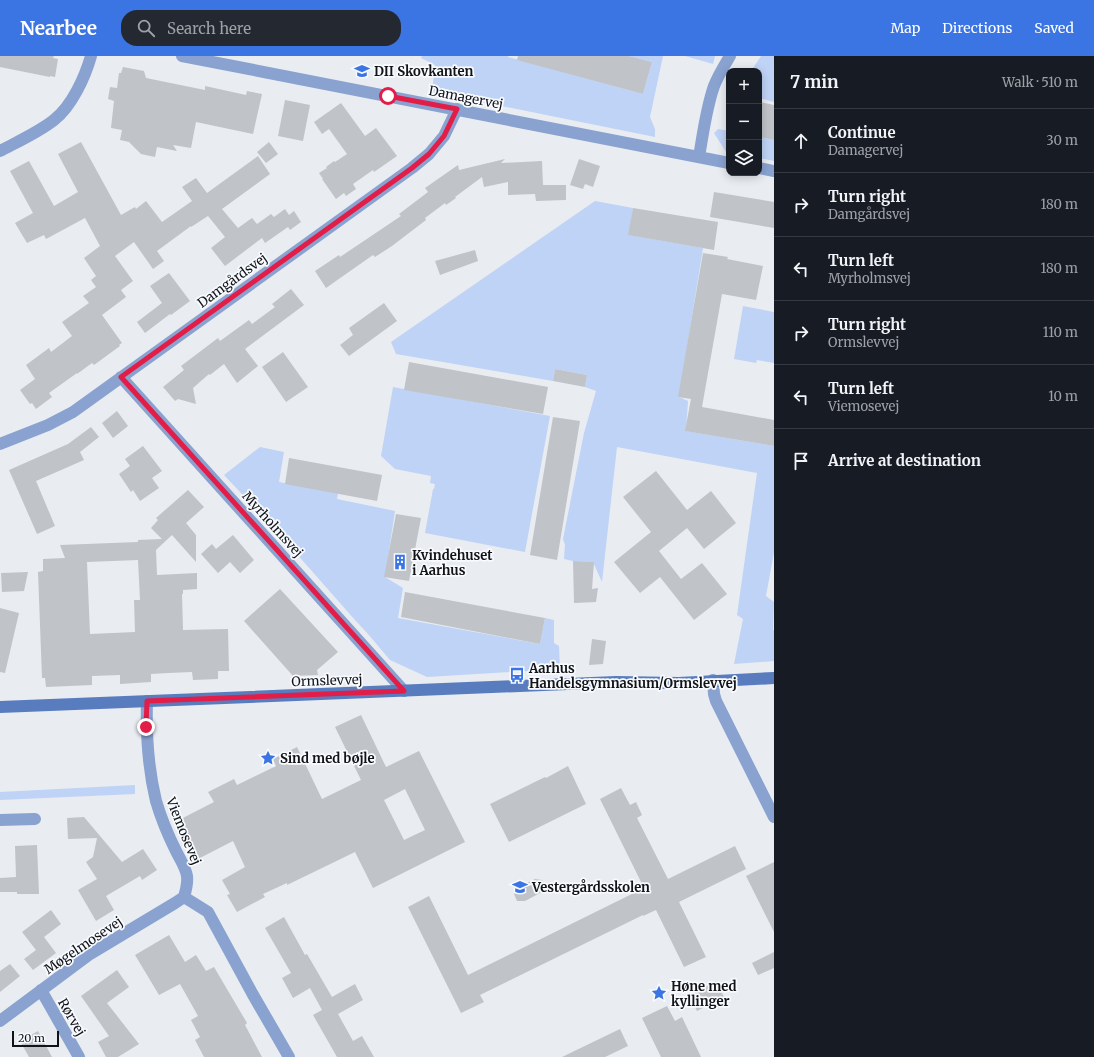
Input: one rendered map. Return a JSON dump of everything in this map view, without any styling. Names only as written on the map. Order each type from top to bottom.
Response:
[{"type":"street","points":[[0,151],[55,120],[67,107],[79,88],[92,56]]},
{"type":"street","name":"Damagervej","points":[[182,56],[726,162]]},
{"type":"street","points":[[699,157],[709,104],[723,67],[730,56]]},
{"type":"street","name":"Damgårdsvej","points":[[0,444],[73,412],[412,168],[429,154],[444,136],[457,109]]},
{"type":"street","points":[[762,169],[774,171]]},
{"type":"street","name":"Myrholmsvej","points":[[121,377],[404,691]]},
{"type":"street","name":"Ormslevvej","points":[[0,707],[610,682],[679,682],[774,678]]},
{"type":"street","points":[[713,680],[716,700],[774,817]]},
{"type":"street","name":"Viemosevej","points":[[147,701],[146,727],[151,777],[156,801],[166,829],[187,875],[188,886],[184,897]]},
{"type":"street","points":[[0,820],[35,819]]},
{"type":"street","points":[[184,897],[208,912],[288,1057]]},
{"type":"street","name":"Møgelmosevej","points":[[0,1021],[90,954],[175,904],[184,897]]},
{"type":"street","name":"Rørvej","points":[[41,990],[79,1057]]},
{"type":"shaded area","points":[[422,56],[508,56],[643,94],[652,62],[629,56],[663,56],[650,117],[655,129],[655,137],[432,92],[435,65],[421,58]]},
{"type":"shaded area","points":[[685,56],[715,56],[713,64]]},
{"type":"shaded area","points":[[761,56],[774,56],[774,102],[762,99],[762,68],[753,68]]},
{"type":"shaded area","points":[[718,129],[726,130],[726,152],[714,133]]},
{"type":"shaded area","points":[[762,138],[774,140],[774,161],[762,159]]},
{"type":"shaded area","points":[[595,201],[633,208],[629,235],[703,248],[679,397],[688,401],[686,431],[774,446],[774,552],[766,596],[774,602],[774,661],[734,664],[743,619],[737,615],[757,473],[617,447],[602,582],[593,562],[564,559],[565,545],[563,539],[584,433],[596,391],[585,387],[587,375],[555,369],[553,381],[396,354],[391,342]]},
{"type":"shaded area","points":[[743,306],[774,312],[774,363],[757,360],[756,363],[734,359]]},
{"type":"shaded area","points":[[393,387],[550,416],[525,552],[425,533],[435,484],[430,483],[431,476],[395,469],[381,456]]},
{"type":"shaded area","points":[[260,447],[284,452],[279,482],[338,493],[337,499],[395,511],[385,577],[403,588],[398,618],[540,644],[545,618],[554,620],[554,643],[559,646],[560,669],[427,677],[390,660],[273,527],[224,475]]},
{"type":"shaded area","points":[[135,785],[135,794],[0,800],[0,792]]},
{"type":"building","points":[[0,56],[54,56],[53,58],[58,59],[55,77],[0,67]]},
{"type":"building","points":[[518,56],[629,56],[652,62],[643,94],[517,60]]},
{"type":"building","points":[[123,67],[144,71],[146,78],[205,90],[205,86],[246,95],[247,91],[262,94],[253,134],[196,122],[191,148],[173,145],[177,151],[157,147],[155,157],[141,154],[129,142],[120,140],[122,130],[111,128],[114,101],[108,99],[110,87],[117,88],[119,73],[121,73]]},
{"type":"building","points":[[285,100],[310,105],[303,141],[278,136]]},
{"type":"building","points":[[341,103],[365,136],[376,128],[397,156],[353,184],[356,189],[346,196],[344,193],[336,199],[319,173],[334,161],[335,162],[347,154],[329,129],[322,134],[314,122]]},
{"type":"building","points":[[762,103],[774,105],[774,140],[762,138]]},
{"type":"building","points":[[81,142],[121,215],[135,207],[136,209],[146,201],[162,222],[192,201],[182,187],[196,178],[207,193],[258,156],[270,174],[222,209],[238,228],[252,218],[257,224],[271,214],[274,217],[285,209],[289,215],[294,211],[301,222],[290,230],[288,227],[265,243],[262,238],[225,266],[211,248],[225,237],[208,216],[191,226],[157,251],[164,261],[153,269],[134,242],[115,256],[133,281],[121,290],[126,297],[102,315],[122,343],[94,365],[92,363],[49,393],[52,397],[36,409],[32,403],[30,404],[20,390],[35,379],[26,365],[49,348],[51,352],[72,336],[62,322],[89,303],[83,296],[96,287],[91,280],[96,276],[84,258],[100,246],[85,218],[46,239],[44,235],[27,243],[15,223],[33,213],[10,171],[29,161],[54,206],[78,192],[58,154]]},
{"type":"building","points":[[269,142],[278,154],[266,163],[257,152]]},
{"type":"building","points":[[505,159],[501,163],[542,161],[543,185],[566,185],[566,200],[536,201],[535,194],[508,195],[508,182],[484,187],[482,177],[455,197],[456,198],[446,205],[445,203],[425,218],[426,220],[392,246],[375,257],[373,255],[326,288],[315,271],[339,255],[340,257],[401,216],[399,214],[428,192],[425,188],[458,165],[459,170]]},
{"type":"building","points":[[579,159],[600,166],[593,187],[585,184],[583,189],[570,185]]},
{"type":"building","points":[[714,192],[774,202],[774,228],[710,217]]},
{"type":"building","points":[[633,208],[718,222],[714,250],[628,235]]},
{"type":"building","points":[[475,250],[478,261],[440,275],[435,261]]},
{"type":"building","points":[[703,253],[728,257],[727,259],[763,266],[756,300],[722,294],[702,407],[774,420],[774,446],[685,431],[691,399],[678,397]]},
{"type":"building","points":[[169,273],[190,301],[145,333],[137,322],[162,303],[150,286]]},
{"type":"building","points":[[291,289],[304,305],[245,349],[258,366],[237,383],[224,364],[210,375],[209,374],[193,388],[196,404],[178,399],[175,401],[163,387],[184,370],[181,366],[218,338],[220,341],[249,320],[252,324],[275,307],[272,304]]},
{"type":"building","points":[[384,303],[397,321],[349,356],[340,345],[353,335],[349,328]]},
{"type":"building","points":[[283,352],[308,387],[286,402],[262,367]]},
{"type":"building","points":[[409,362],[548,387],[543,414],[404,390]]},
{"type":"building","points":[[555,369],[587,375],[585,387],[553,381]]},
{"type":"building","points":[[117,411],[128,426],[113,438],[102,423]]},
{"type":"building","points":[[553,417],[580,421],[557,560],[530,555]]},
{"type":"building","points":[[91,427],[99,437],[80,452],[84,460],[36,481],[55,526],[37,534],[9,470],[68,444]]},
{"type":"building","points":[[143,446],[162,471],[152,478],[159,488],[140,501],[133,490],[131,492],[119,474],[130,466],[125,459]]},
{"type":"building","points":[[289,458],[382,475],[377,501],[285,484]]},
{"type":"building","points":[[656,471],[687,510],[711,491],[736,523],[704,549],[687,528],[659,551],[681,579],[702,563],[727,594],[694,620],[660,577],[640,593],[614,562],[651,532],[623,497]]},
{"type":"building","points":[[188,490],[204,507],[186,523],[196,535],[196,562],[172,535],[156,550],[157,575],[197,573],[197,589],[183,590],[182,594],[183,630],[228,629],[229,671],[218,671],[218,679],[193,680],[192,672],[168,673],[151,674],[151,682],[120,684],[120,675],[92,676],[92,685],[46,687],[45,678],[42,678],[38,572],[43,571],[43,559],[65,558],[60,545],[138,542],[138,540],[162,539],[151,528],[158,520],[156,518]],"holes":[[[138,560],[140,600],[134,600],[135,632],[90,634],[87,562]]]},
{"type":"building","name":"Kvindehuset i Aarhus","points":[[396,514],[421,518],[409,581],[384,577]]},
{"type":"building","points":[[233,535],[254,560],[240,573],[230,562],[218,573],[201,554],[212,544],[216,549]]},
{"type":"building","points":[[573,561],[594,562],[592,589],[598,588],[596,602],[574,603]]},
{"type":"building","points":[[28,572],[24,591],[2,592],[1,573]]},
{"type":"building","points":[[280,589],[338,652],[317,670],[318,675],[293,676],[244,621]]},
{"type":"building","points":[[405,592],[545,618],[540,644],[401,617]]},
{"type":"building","points":[[0,608],[19,613],[5,673],[0,672]]},
{"type":"building","points":[[592,639],[606,641],[603,664],[589,665]]},
{"type":"building","points":[[361,715],[386,767],[419,751],[465,842],[373,888],[355,852],[287,885],[287,883],[263,894],[265,897],[237,912],[227,895],[230,894],[222,880],[245,867],[233,841],[196,860],[177,821],[214,802],[208,792],[234,779],[237,785],[276,766],[273,759],[297,747],[322,799],[361,780],[335,727]],"holes":[[[405,789],[425,830],[404,840],[384,800]]]},
{"type":"building","points":[[568,766],[586,804],[509,842],[490,804]]},
{"type":"building","points":[[621,788],[630,805],[636,802],[642,815],[637,818],[668,879],[735,846],[746,869],[679,902],[706,957],[684,967],[656,910],[480,995],[484,1002],[461,1013],[408,907],[429,896],[468,975],[644,888],[600,799]]},
{"type":"building","points":[[84,817],[122,862],[143,849],[157,870],[142,880],[140,876],[106,896],[114,910],[96,921],[78,890],[97,879],[86,862],[93,857],[97,838],[68,839],[67,818]]},
{"type":"building","points":[[37,845],[39,894],[0,892],[0,878],[16,877],[15,846]]},
{"type":"building","points":[[774,862],[774,932],[746,876]]},
{"type":"building","points":[[535,879],[542,880],[545,885],[542,892],[525,901],[517,901],[514,894],[517,888]]},
{"type":"building","points":[[51,910],[61,924],[44,937],[56,953],[33,970],[24,959],[36,950],[22,932]]},
{"type":"building","points":[[284,917],[305,955],[307,954],[332,997],[355,984],[363,1000],[338,1014],[353,1041],[362,1036],[374,1057],[337,1057],[313,1015],[322,1010],[310,988],[293,998],[282,978],[291,973],[265,928]]},
{"type":"building","points":[[169,935],[185,962],[196,955],[206,971],[214,967],[247,1023],[245,1025],[262,1057],[204,1057],[195,1040],[200,1037],[191,1020],[198,1016],[180,984],[159,995],[135,955]]},
{"type":"building","points":[[774,952],[774,968],[758,975],[752,963]]},
{"type":"building","points":[[10,964],[20,976],[0,992],[0,971]]},
{"type":"building","points":[[117,970],[129,987],[107,1003],[139,1044],[118,1057],[106,1057],[98,1042],[109,1036],[81,996]]},
{"type":"building","points":[[716,981],[724,997],[697,1011],[689,995]]},
{"type":"building","points":[[667,1006],[675,1021],[682,1017],[701,1057],[661,1057],[642,1018]]},
{"type":"building","points":[[620,1029],[628,1046],[605,1057],[562,1057]]},
{"type":"building","points":[[38,1031],[52,1057],[29,1057],[20,1041]]},
{"type":"place","name":"DII Skovkanten","points":[[362,71]]},
{"type":"place","name":"Kvindehuset i Aarhus","points":[[400,562]]},
{"type":"place","name":"Aarhus Handelsgymnasium/Ormslevvej","points":[[517,675]]},
{"type":"place","name":"Sind med bøjle","points":[[268,758]]},
{"type":"place","name":"Vestergårdsskolen","points":[[520,887]]},
{"type":"place","name":"Høne med kyllinger","points":[[659,993]]},
{"type":"route","points":[[146,727],[147,701],[404,691],[121,377],[412,168],[429,154],[444,136],[457,109],[388,96]]}]
